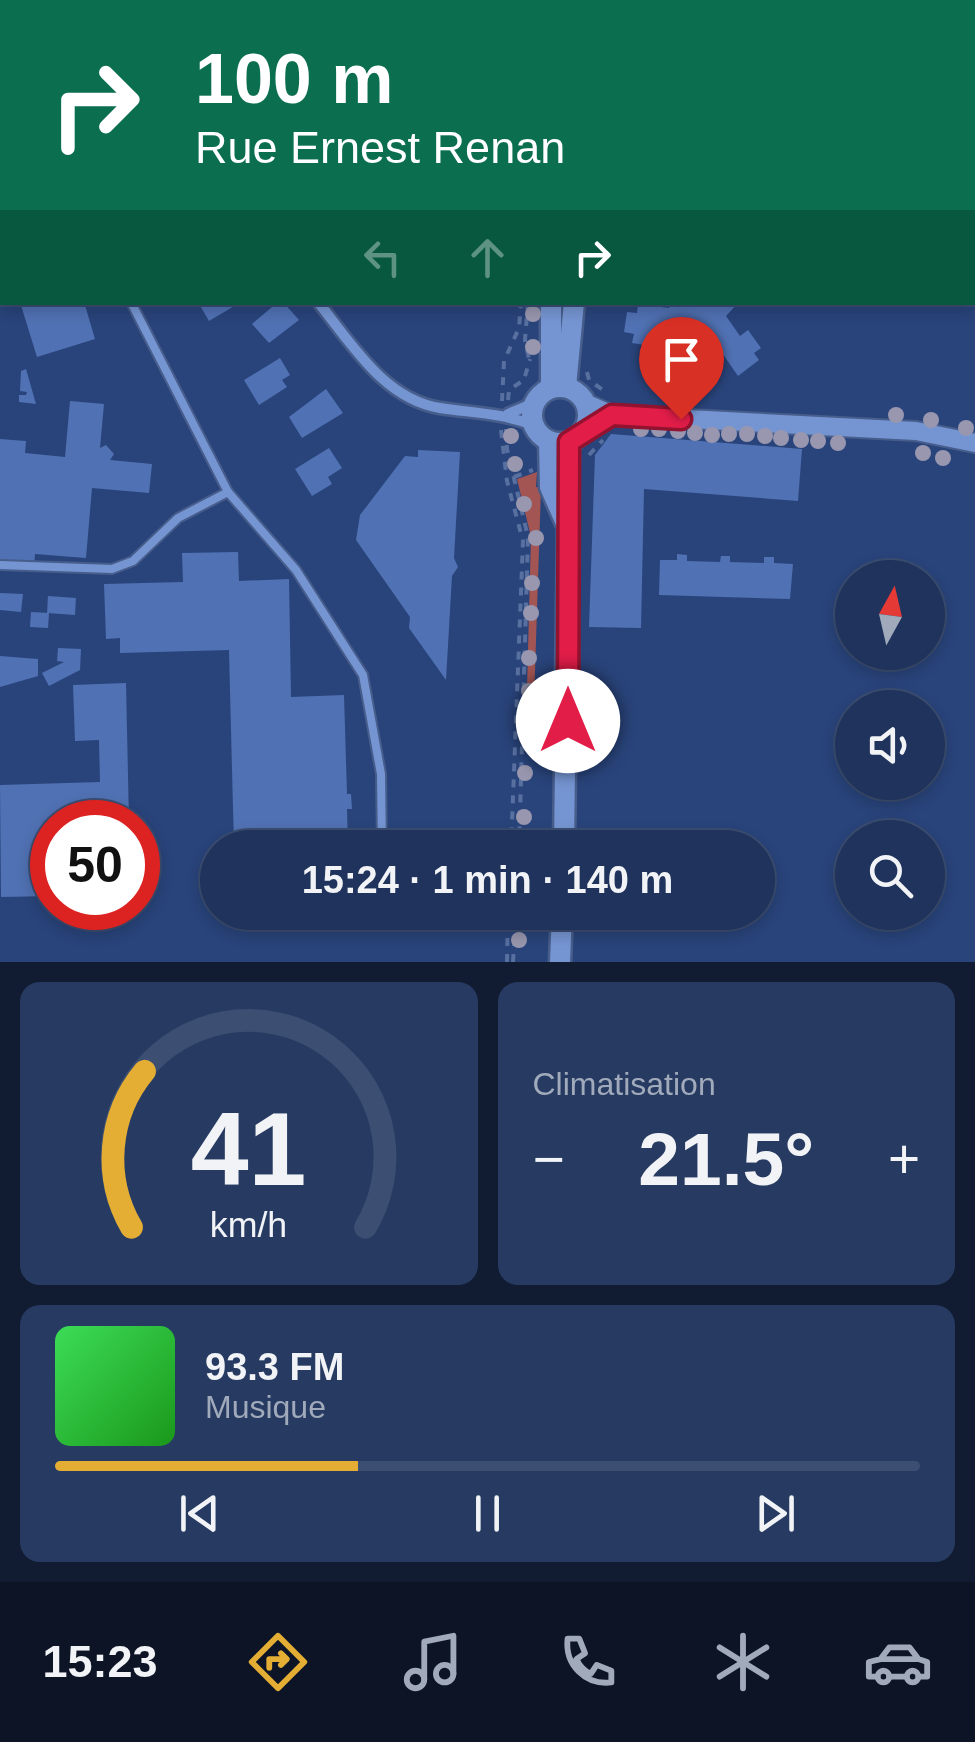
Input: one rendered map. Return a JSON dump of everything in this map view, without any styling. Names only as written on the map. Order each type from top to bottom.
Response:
[{"type":"main road","points":[[551,305],[558,388]]},
{"type":"main road","points":[[568,437],[528,420],[558,388],[573,305]]},
{"type":"main road","points":[[558,388],[578,393],[586,403],[550,486],[569,529],[564,830]]},
{"type":"main road","points":[[560,962],[561,930]]},
{"type":"street","points":[[321,305],[395,390],[437,408],[528,420]]},
{"type":"street","points":[[586,403],[612,415],[916,431],[975,443]]},
{"type":"street","points":[[503,414],[528,420]]},
{"type":"street","points":[[568,437],[612,415]]},
{"type":"lane","points":[[133,305],[228,492],[296,570],[363,675],[381,774],[382,830]]},
{"type":"lane","points":[[0,566],[112,569],[133,561],[178,518],[228,492]]},
{"type":"path","points":[[512,830],[523,541],[507,482],[504,362],[519,328],[523,305]]},
{"type":"path","points":[[524,305],[529,359]]},
{"type":"path","points":[[503,414],[528,538],[520,830]]},
{"type":"path","points":[[506,428],[528,420]]},
{"type":"path","points":[[509,930],[510,962]]},
{"type":"path","points":[[510,962],[514,930]]},
{"type":"shaded area","points":[[537,472],[536,487],[541,488],[533,732],[526,726],[531,537],[517,479]]},
{"type":"building","points":[[21,305],[85,305],[95,339],[37,357]]},
{"type":"building","points":[[200,305],[236,305],[209,321]]},
{"type":"building","points":[[274,305],[286,305],[299,320],[269,343],[252,324]]},
{"type":"building","points":[[638,305],[736,305],[726,316],[740,336],[748,330],[761,348],[754,353],[759,360],[738,376],[720,350],[703,359],[700,377],[691,375],[689,384],[669,381],[670,373],[659,371],[663,348],[632,343],[634,334],[624,332],[627,312],[637,313]]},
{"type":"building","points":[[280,358],[290,375],[282,380],[287,387],[259,405],[244,380]]},
{"type":"building","points":[[26,369],[36,404],[19,402],[19,395],[27,392],[20,391],[21,371]]},
{"type":"building","points":[[326,389],[343,413],[302,438],[289,417]]},
{"type":"building","points":[[70,401],[104,404],[100,448],[106,445],[114,454],[110,460],[152,464],[149,493],[92,488],[86,558],[35,554],[34,566],[0,563],[0,439],[26,441],[25,453],[65,457]]},
{"type":"building","points":[[611,434],[802,449],[798,501],[644,489],[641,628],[589,627],[595,455]]},
{"type":"building","points":[[329,448],[342,468],[328,477],[332,484],[312,496],[295,469]]},
{"type":"building","points":[[418,450],[460,452],[454,558],[458,567],[452,576],[446,680],[409,628],[410,617],[356,540],[360,515],[405,456],[418,457]]},
{"type":"building","points":[[238,552],[239,581],[289,579],[291,697],[344,695],[347,794],[351,794],[352,809],[347,809],[348,830],[234,830],[229,650],[120,653],[120,638],[106,639],[104,584],[183,582],[182,553]]},
{"type":"building","points":[[677,554],[687,555],[687,561],[720,562],[721,556],[730,556],[730,562],[764,563],[764,557],[774,557],[774,563],[793,564],[790,599],[659,595],[660,560],[677,560]]},
{"type":"building","points":[[0,593],[23,594],[21,612],[0,610]]},
{"type":"building","points":[[48,596],[76,598],[75,615],[47,613]]},
{"type":"building","points":[[31,612],[49,613],[48,628],[30,627]]},
{"type":"building","points":[[58,648],[81,649],[80,670],[49,686],[42,673],[64,662],[57,661]]},
{"type":"building","points":[[0,656],[38,659],[38,676],[0,687]]},
{"type":"building","points":[[126,683],[129,800],[30,800],[30,896],[1,897],[0,785],[100,782],[99,740],[75,741],[73,685]]},
{"type":"route","points":[[568,721],[569,442],[584,429],[612,415],[681,419]]}]
